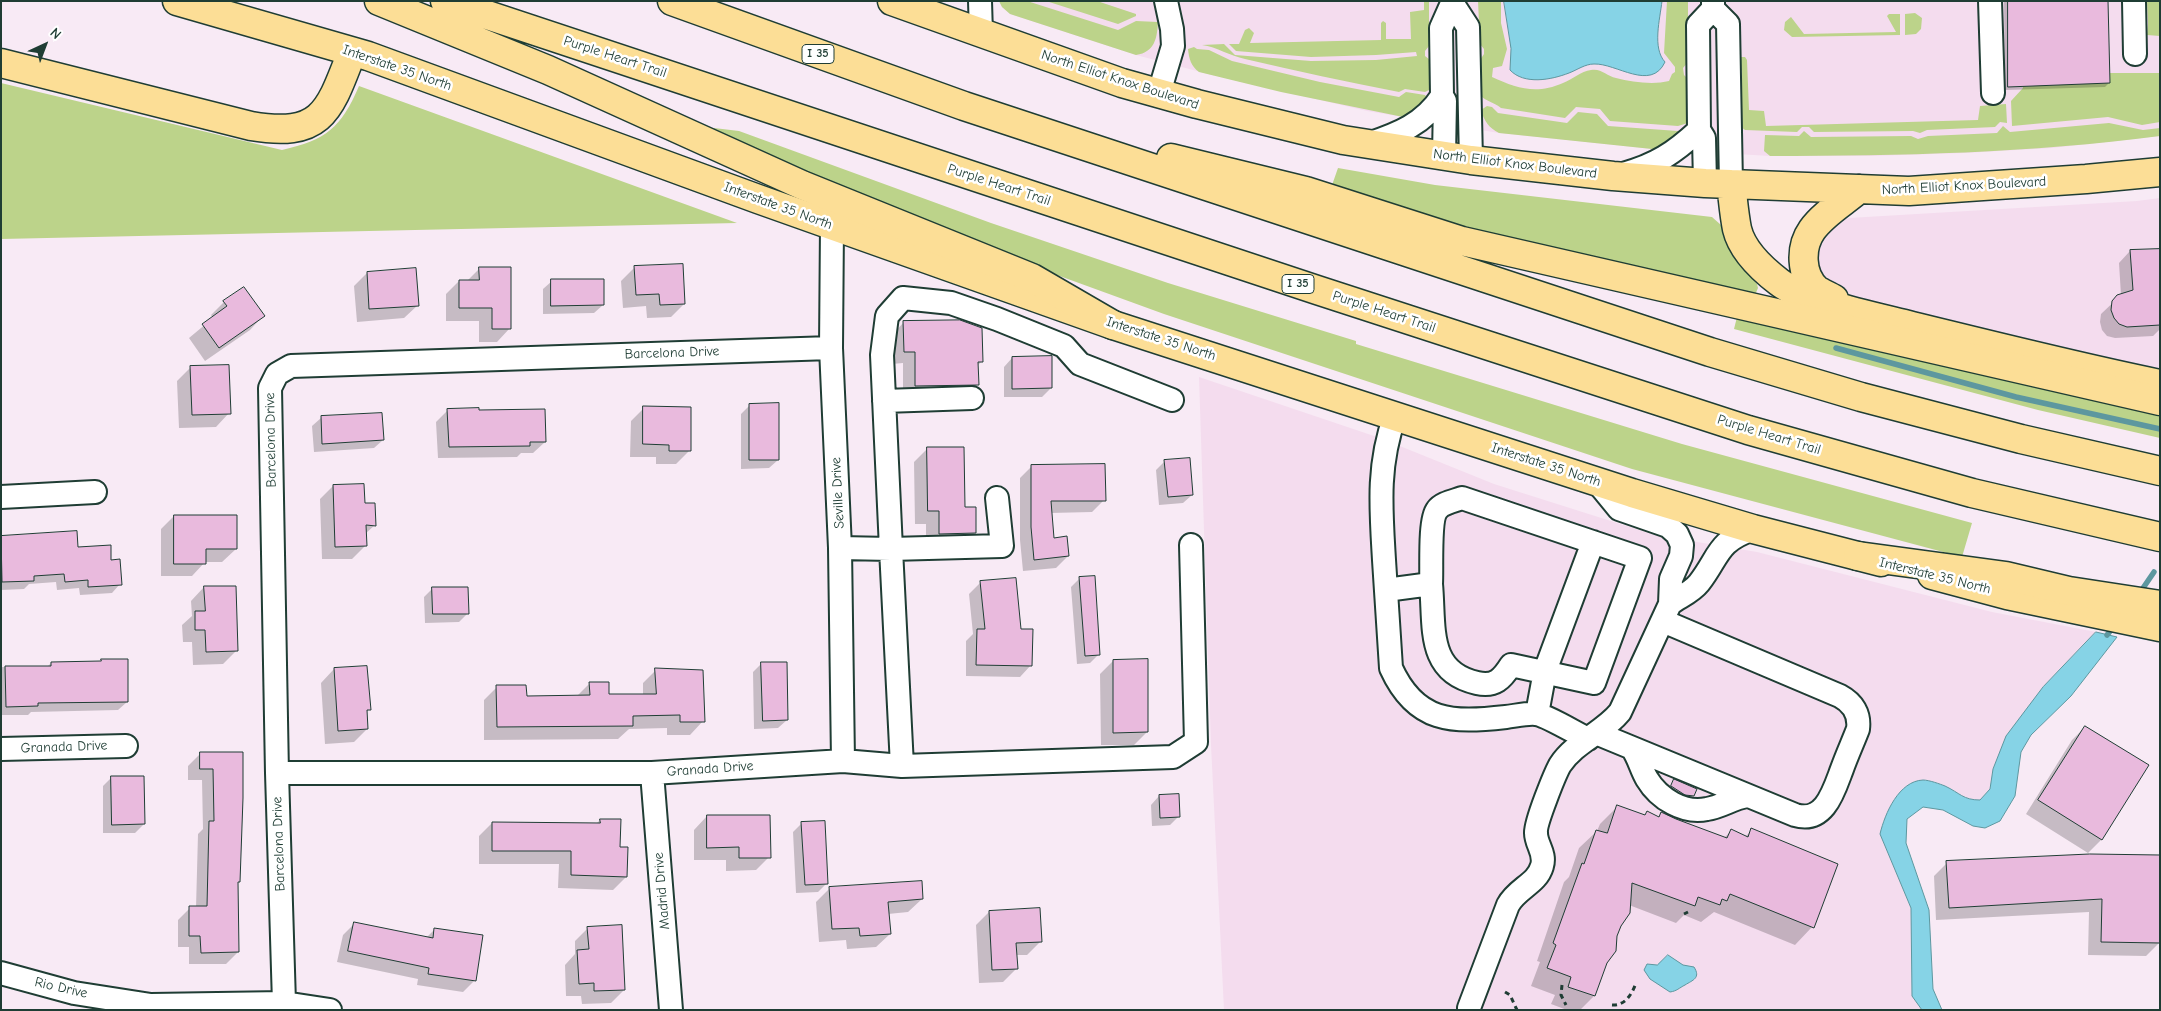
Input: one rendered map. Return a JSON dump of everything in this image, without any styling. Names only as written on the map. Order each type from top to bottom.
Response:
[{"type":"main road","name":"Interstate 35 North","points":[[177,1],[368,56],[832,225],[1113,324],[1600,483],[1753,529],[1858,556],[2006,585],[2160,626]]},
{"type":"main road","points":[[379,1],[548,70],[802,186],[1032,278],[1113,324]]},
{"type":"main road","name":"Purple Heart Trail","points":[[445,1],[1326,293],[1748,430],[1972,493],[2160,537]]},
{"type":"main road","name":"I 35","points":[[672,1],[964,106],[1710,352],[1871,400],[2021,439],[2160,471]]},
{"type":"main road","name":"North Elliot Knox Boulevard","points":[[892,1],[1122,83],[1262,122],[1368,144],[1471,160],[1612,176],[1718,183],[1909,191],[2086,180],[2160,172]]},
{"type":"main road","points":[[1,64],[251,126],[275,130],[296,129],[304,126],[313,122],[327,108],[339,86],[352,52]]},
{"type":"main road","points":[[964,106],[1306,191],[1462,241],[2160,402]]},
{"type":"main road","points":[[1718,183],[1745,247],[1758,264],[1780,283],[1796,291],[1857,312],[2078,367],[2160,384]]},
{"type":"main road","points":[[1857,312],[1816,289],[1807,276],[1803,264],[1807,239],[1813,229],[1859,189]]},
{"type":"main road","points":[[2006,585],[2069,590],[2160,605]]},
{"type":"street","points":[[980,1],[981,34]]},
{"type":"street","points":[[1159,93],[1173,46],[1172,29],[1166,1]]},
{"type":"street","points":[[1990,1],[1993,93]]},
{"type":"street","points":[[2134,1],[2136,54]]},
{"type":"street","points":[[1444,156],[1445,101],[1442,96],[1441,28],[1453,3]]},
{"type":"street","points":[[1453,3],[1468,27],[1471,160]]},
{"type":"street","points":[[1713,5],[1728,24],[1718,183],[1704,138],[1699,130],[1698,25],[1713,5]]},
{"type":"street","points":[[1368,144],[1414,126],[1435,107],[1442,96]]},
{"type":"street","points":[[1612,176],[1657,163],[1683,145],[1699,130]]},
{"type":"street","name":"Seville Drive","points":[[832,225],[831,348],[840,548],[843,761]]},
{"type":"street","points":[[902,766],[882,355],[888,316],[903,298],[951,303],[1064,346],[1080,364],[1172,400]]},
{"type":"street","name":"Barcelona Drive","points":[[284,1004],[277,773],[270,388],[273,380],[284,369],[300,366],[831,348]]},
{"type":"street","points":[[884,401],[972,398]]},
{"type":"street","points":[[1395,416],[1388,433],[1382,461],[1380,493],[1391,668],[1399,686],[1416,703],[1435,716],[1454,720],[1481,720],[1537,714],[1592,736],[1632,748],[1801,817],[1815,815],[1830,800],[1858,729],[1858,716],[1851,704],[1840,696],[1666,613]]},
{"type":"street","points":[[1469,1008],[1508,904],[1514,895],[1534,881],[1543,864],[1543,852],[1537,842],[1536,830],[1558,769],[1569,754],[1611,722],[1624,706],[1666,613],[1672,579],[1683,550],[1680,539],[1668,526],[1619,509],[1601,487],[1600,483]]},
{"type":"street","points":[[1,497],[95,492]]},
{"type":"street","points":[[840,548],[891,549],[1002,546],[997,498]]},
{"type":"street","points":[[1462,498],[1640,558],[1594,683],[1511,665],[1502,679],[1492,684],[1479,684],[1460,678],[1444,667],[1437,652],[1432,584],[1432,523],[1437,510],[1449,502],[1462,498]]},
{"type":"street","points":[[1666,613],[1699,583],[1722,546],[1734,536],[1753,529]]},
{"type":"street","points":[[1537,714],[1545,671],[1593,542]]},
{"type":"street","name":"Granada Drive","points":[[277,773],[652,773],[843,761],[902,766],[1173,757],[1196,742],[1191,545]]},
{"type":"street","points":[[1386,590],[1432,584]]},
{"type":"street","name":"Granada Drive","points":[[1,749],[126,746]]},
{"type":"street","points":[[1632,748],[1641,762],[1648,779],[1660,794],[1676,806],[1698,810],[1707,809],[1747,796]]},
{"type":"street","name":"Madrid Drive","points":[[652,773],[671,1010]]},
{"type":"street","name":"Rio Drive","points":[[1,973],[74,993],[151,1005],[284,1004],[330,1010]]},
{"type":"path","points":[[1612,1005],[1618,1006],[1624,1002],[1633,991],[1636,983]]},
{"type":"path","points":[[1562,985],[1561,996],[1566,1005]]},
{"type":"path","points":[[1505,992],[1510,995],[1516,1010]]},
{"type":"shaded area","points":[[999,1],[2160,1],[2160,136],[2052,148],[1965,153],[1872,156],[1770,156],[1652,149],[1499,133],[1367,111],[1212,75],[1136,55],[1010,14],[1002,7]]},
{"type":"shaded area","points":[[2160,198],[2160,378],[1838,302],[1801,248],[1834,220]]},
{"type":"shaded area","points":[[1199,377],[1380,438],[1494,484],[1655,535],[1757,552],[1992,612],[2096,632],[2043,687],[1993,769],[1990,789],[1980,800],[1968,800],[1945,786],[1892,804],[1883,822],[1881,834],[1911,908],[1912,995],[1922,1010],[1224,1010],[1211,745]]},
{"type":"green space","points":[[999,1],[1027,1],[1118,30],[1136,21],[1158,22],[1156,39],[1147,51],[1136,55],[1010,14],[1002,7]]},
{"type":"green space","points":[[1046,1],[1097,1],[1136,14],[1136,16],[1118,24]]},
{"type":"green space","points":[[1424,1],[1429,1],[1429,46],[1425,51],[1425,56],[1430,60],[1431,89],[1425,92],[1405,89],[1399,92],[1341,80],[1239,58],[1202,45],[1224,44],[1235,55],[1311,61],[1376,60],[1417,56],[1416,52],[1311,57],[1236,51],[1229,44],[1239,44],[1245,30],[1249,28],[1254,33],[1250,43],[1381,40],[1381,23],[1383,21],[1386,23],[1386,39],[1411,39],[1410,12],[1424,10]]},
{"type":"green space","points":[[1478,1],[1501,1],[1501,23],[1507,49],[1502,66],[1493,68],[1492,77],[1526,89],[1544,89],[1566,82],[1584,72],[1595,70],[1616,78],[1636,82],[1656,83],[1669,81],[1675,72],[1675,67],[1664,53],[1667,1],[1688,1],[1688,62],[1683,68],[1684,75],[1688,79],[1688,123],[1678,126],[1610,121],[1600,109],[1576,107],[1565,118],[1501,108],[1486,100],[1481,96],[1480,60],[1484,54],[1484,49],[1480,44]]},
{"type":"green space","points":[[2147,1],[2160,1],[2160,36],[2147,35]]},
{"type":"green space","points":[[1915,13],[1922,18],[1921,29],[1916,34],[1905,35],[1905,14]]},
{"type":"green space","points":[[1889,14],[1900,14],[1900,35],[1792,37],[1784,30],[1785,22],[1791,17],[1804,34],[1896,32],[1887,16]]},
{"type":"green space","points":[[1194,47],[1209,50],[1232,61],[1320,82],[1399,97],[1406,92],[1425,95],[1430,102],[1408,118],[1281,92],[1199,72],[1192,65],[1189,56],[1188,49]]},
{"type":"green space","points":[[1745,57],[1747,60],[1749,110],[1764,111],[1766,126],[1978,120],[1980,106],[2006,104],[2007,123],[2000,122],[1995,127],[1927,130],[1920,133],[1913,131],[1814,132],[1809,127],[1802,127],[1797,132],[1745,130],[1740,126],[1739,81],[1742,71],[1738,68],[1738,58]]},
{"type":"green space","points":[[2110,73],[2160,73],[2160,122],[2142,125],[2108,117],[2012,126],[2011,101],[2023,88],[2023,85],[2110,83]]},
{"type":"green space","points":[[1,83],[282,150],[310,142],[330,130],[346,112],[359,86],[737,223],[1,239]]},
{"type":"green space","points":[[1487,106],[1492,107],[1498,113],[1567,123],[1578,112],[1597,114],[1608,126],[1678,131],[1682,135],[1661,148],[1652,149],[1499,133],[1487,124],[1484,118],[1481,110]]},
{"type":"green space","points":[[2109,123],[2143,130],[2160,128],[2160,136],[2063,146],[1965,152],[1770,156],[1764,151],[1765,135],[1799,136],[1804,131],[1811,137],[1911,136],[1918,139],[1928,136],[1997,133],[2003,126],[2010,132]]},
{"type":"green space","points":[[714,128],[739,131],[991,223],[1168,283],[1356,341],[1356,344],[1682,444],[1972,523],[1962,557],[1632,469],[1164,314],[969,243],[861,199],[713,131]]},
{"type":"green space","points":[[1338,168],[1435,185],[1712,217],[1721,225],[1731,250],[1757,284],[1758,288],[1755,295],[1549,248],[1431,218],[1331,188]]},
{"type":"green space","points":[[1737,317],[2160,407],[2160,438],[2038,410],[1734,329]]},
{"type":"water","points":[[1504,1],[1662,1],[1658,41],[1661,56],[1665,62],[1659,71],[1651,75],[1642,76],[1603,65],[1591,64],[1554,78],[1538,80],[1523,78],[1510,70],[1511,49]]},
{"type":"water","points":[[2096,632],[2117,637],[2071,696],[2031,735],[2021,752],[2015,796],[2000,821],[1985,828],[1973,826],[1943,810],[1923,807],[1907,819],[1906,843],[1929,910],[1933,989],[1942,1010],[1922,1010],[1912,996],[1911,908],[1880,834],[1889,808],[1894,799],[1907,786],[1923,780],[1945,786],[1965,797],[1980,800],[1990,789],[1993,769],[2006,736],[2043,687]]},
{"type":"water","points":[[1668,955],[1683,965],[1694,967],[1697,974],[1693,980],[1670,992],[1650,979],[1644,970],[1647,964],[1657,965]]},
{"type":"building","points":[[2008,1],[2108,1],[2110,83],[2008,87]]},
{"type":"building","points":[[2160,249],[2160,325],[2127,327],[2119,324],[2111,310],[2112,301],[2117,295],[2133,290],[2130,250]]},
{"type":"building","points":[[683,264],[685,304],[660,305],[659,294],[636,295],[634,266]]},
{"type":"building","points":[[479,267],[511,267],[511,329],[492,329],[492,308],[459,308],[459,280],[479,280]]},
{"type":"building","points":[[416,268],[419,306],[369,309],[367,272]]},
{"type":"building","points":[[551,279],[604,279],[604,305],[551,306]]},
{"type":"building","points":[[244,287],[265,316],[219,348],[202,324],[227,306],[223,301]]},
{"type":"building","points":[[960,320],[982,328],[983,362],[978,362],[979,385],[915,386],[915,352],[904,352],[903,321]]},
{"type":"building","points":[[1052,356],[1052,388],[1012,389],[1012,357]]},
{"type":"building","points":[[229,365],[231,414],[192,415],[190,366]]},
{"type":"building","points":[[779,403],[779,460],[749,460],[749,404]]},
{"type":"building","points":[[643,406],[691,407],[691,451],[669,451],[669,445],[643,444]]},
{"type":"building","points":[[479,408],[479,410],[545,409],[546,442],[530,442],[530,446],[449,447],[447,409]]},
{"type":"building","points":[[382,413],[384,440],[322,444],[321,416]]},
{"type":"building","points":[[927,447],[964,447],[965,507],[976,507],[976,533],[939,534],[939,511],[928,511]]},
{"type":"building","points":[[1190,458],[1193,495],[1168,497],[1164,460]]},
{"type":"building","points":[[1105,464],[1106,501],[1051,501],[1054,538],[1067,536],[1069,556],[1034,560],[1031,527],[1031,465]]},
{"type":"building","points":[[364,484],[365,503],[375,503],[376,526],[366,525],[367,546],[335,547],[333,485]]},
{"type":"building","points":[[174,515],[237,515],[237,549],[206,549],[206,564],[174,564]]},
{"type":"building","points":[[77,531],[78,547],[111,545],[111,560],[120,559],[122,585],[88,587],[88,580],[65,582],[64,574],[34,576],[34,581],[2,582],[1,536]]},
{"type":"building","points":[[1095,576],[1100,655],[1085,656],[1079,577]]},
{"type":"building","points":[[1016,578],[1021,629],[1033,629],[1032,666],[976,665],[977,629],[985,629],[980,581]]},
{"type":"building","points":[[204,586],[236,586],[238,651],[206,652],[205,630],[195,630],[195,611],[205,611]]},
{"type":"building","points":[[432,587],[468,587],[469,614],[433,614]]},
{"type":"building","points":[[101,659],[128,659],[128,702],[38,703],[38,706],[6,707],[5,666],[51,666],[51,662],[101,661]]},
{"type":"building","points":[[1148,659],[1148,732],[1113,733],[1113,660]]},
{"type":"building","points":[[761,662],[787,662],[788,720],[763,721]]},
{"type":"building","points":[[367,666],[371,710],[367,710],[368,729],[338,731],[334,668]]},
{"type":"building","points":[[655,668],[703,670],[705,722],[680,722],[680,715],[633,716],[633,726],[497,727],[496,685],[526,685],[527,696],[590,695],[589,682],[609,682],[609,694],[656,694]]},
{"type":"building","points":[[2085,726],[2149,765],[2102,840],[2038,800]]},
{"type":"building","points":[[200,752],[243,752],[240,882],[238,882],[239,952],[201,953],[200,936],[189,936],[189,906],[207,906],[209,821],[214,821],[213,769],[200,769]]},
{"type":"building","points":[[111,776],[144,776],[145,824],[112,825]]},
{"type":"building","points":[[1674,779],[1697,789],[1694,796],[1685,795],[1671,786]]},
{"type":"building","points":[[1179,794],[1180,817],[1160,818],[1159,795]]},
{"type":"building","points":[[1617,805],[1645,815],[1647,811],[1659,817],[1661,812],[1727,838],[1731,829],[1748,837],[1751,828],[1838,864],[1814,928],[1730,894],[1727,901],[1722,899],[1720,905],[1698,897],[1695,906],[1632,883],[1630,913],[1621,926],[1617,936],[1616,951],[1607,963],[1595,996],[1568,987],[1571,977],[1547,968],[1556,945],[1553,943],[1596,830],[1607,833]]},
{"type":"building","points":[[707,815],[770,815],[771,858],[739,858],[739,847],[707,848]]},
{"type":"building","points":[[600,819],[621,819],[620,847],[628,847],[627,877],[571,875],[571,851],[492,851],[492,822],[600,823]]},
{"type":"building","points":[[825,821],[828,884],[805,885],[801,822]]},
{"type":"building","points":[[2090,854],[2160,855],[2160,943],[2101,942],[2102,899],[1949,908],[1946,861]]},
{"type":"building","points":[[922,881],[923,899],[888,902],[891,934],[860,936],[859,928],[832,929],[829,887]]},
{"type":"building","points":[[1040,908],[1042,942],[1016,943],[1018,969],[992,970],[989,911]]},
{"type":"building","points":[[354,922],[433,938],[434,928],[483,935],[476,981],[428,974],[429,968],[348,951]]},
{"type":"building","points":[[622,925],[625,990],[594,991],[594,983],[579,984],[577,950],[589,949],[587,927]]},
{"type":"waterway","points":[[1836,348],[2016,397],[2160,429]]},
{"type":"waterway","points":[[2139,594],[2154,572]]},
{"type":"waterway","points":[[2107,635],[2115,625]]}]
